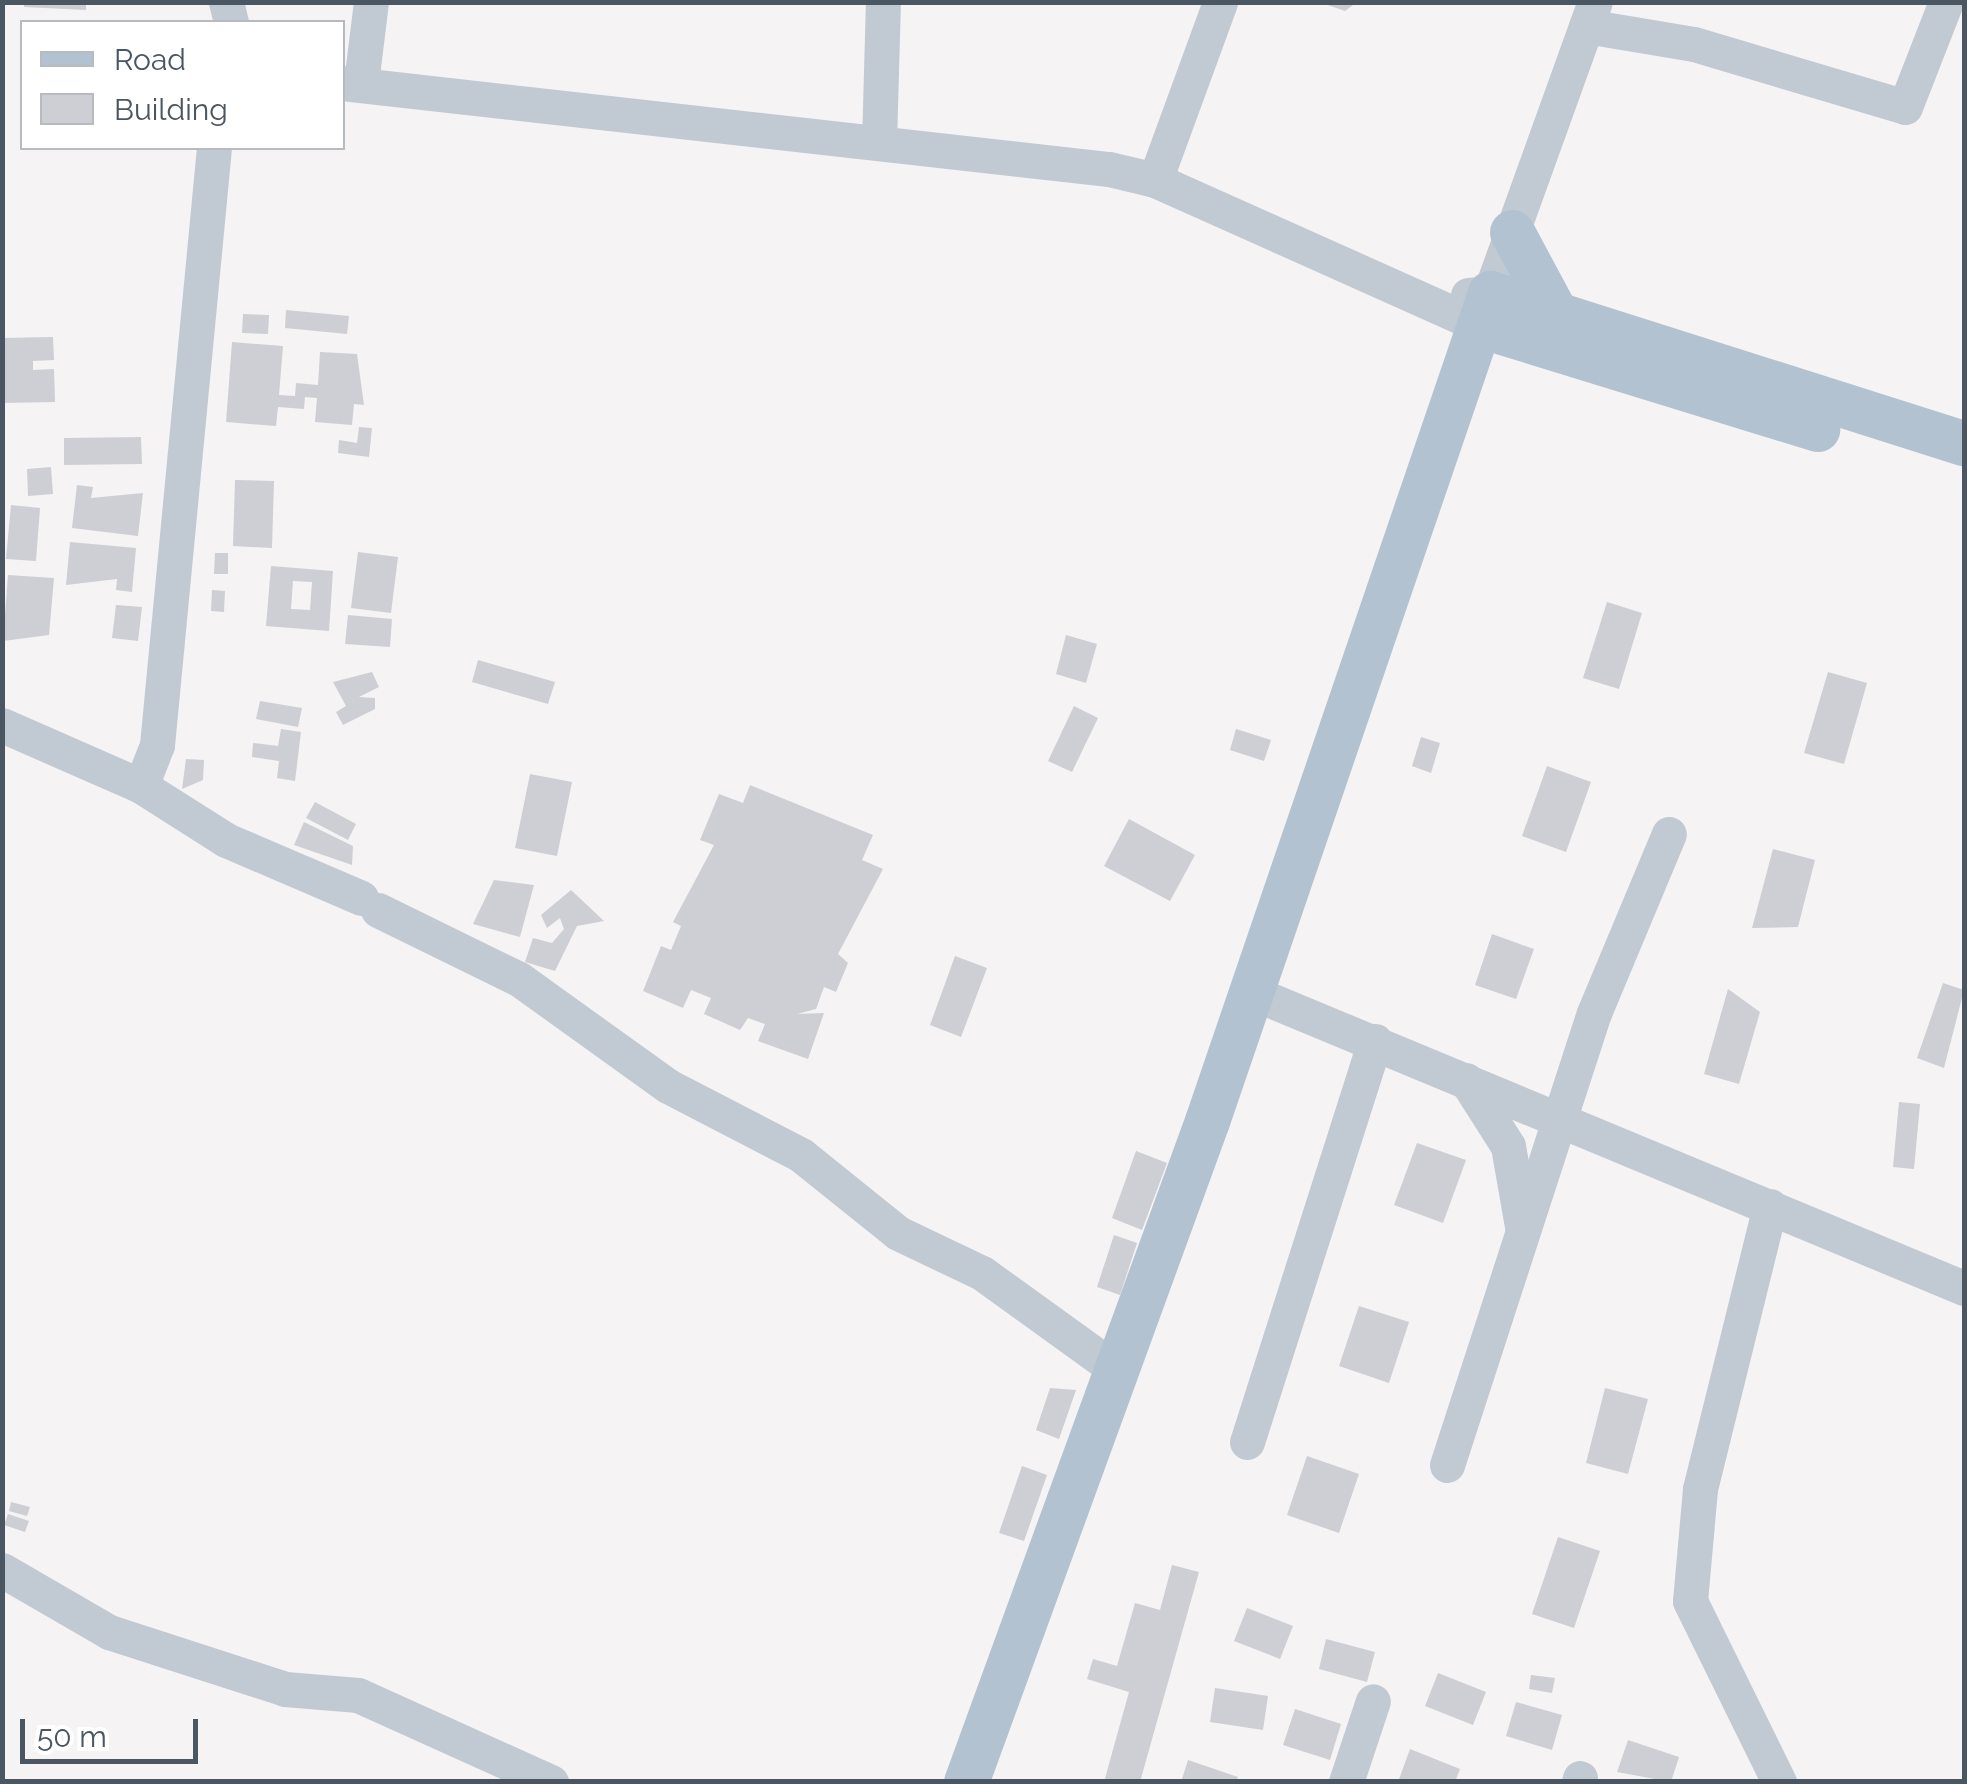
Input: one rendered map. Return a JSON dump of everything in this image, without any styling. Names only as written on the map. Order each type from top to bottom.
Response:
[{"type":"main road","points":[[1512,232],[1550,330]]},
{"type":"main road","points":[[966,1782],[1251,992],[1485,309],[1964,474]]},
{"type":"main road","points":[[1462,378],[1550,330],[1964,443]]},
{"type":"street","points":[[371,2],[352,83],[879,143],[1155,180],[1418,298],[1485,309],[1590,14],[1905,107],[1946,2]]},
{"type":"street","points":[[879,143],[882,2]]},
{"type":"street","points":[[1155,180],[1220,2]]},
{"type":"street","points":[[141,786],[172,656],[214,150]]},
{"type":"street","points":[[2,725],[141,786],[226,840],[369,904],[520,979],[668,1086],[801,1156],[898,1233],[982,1274],[1116,1369]]},
{"type":"street","points":[[1447,1465],[1522,1228],[1565,1120],[1594,1012],[1668,834]]},
{"type":"street","points":[[1251,992],[1964,1288]]},
{"type":"street","points":[[1247,1442],[1375,1041]]},
{"type":"street","points":[[1466,1080],[1508,1146],[1522,1228]]},
{"type":"street","points":[[1770,1206],[1700,1489],[1690,1601],[1779,1782]]},
{"type":"street","points":[[2,1570],[109,1632],[285,1689],[358,1694],[551,1782]]},
{"type":"street","points":[[1346,1782],[1373,1701]]},
{"type":"building","points":[[24,2],[86,2],[86,10],[24,7]]},
{"type":"building","points":[[1319,2],[1357,2],[1345,11]]},
{"type":"building","points":[[286,310],[349,316],[347,334],[285,328]]},
{"type":"building","points":[[243,314],[269,315],[268,334],[242,333]]},
{"type":"building","points":[[53,337],[54,360],[33,361],[33,370],[54,369],[55,402],[2,403],[2,338]]},
{"type":"building","points":[[232,342],[283,346],[279,395],[295,396],[296,383],[318,385],[320,352],[357,354],[364,405],[354,404],[352,425],[315,422],[317,398],[305,397],[304,409],[278,407],[276,426],[226,422]]},
{"type":"building","points":[[359,427],[372,428],[369,457],[338,453],[339,440],[357,443]]},
{"type":"building","points":[[141,437],[142,464],[64,465],[64,438]]},
{"type":"building","points":[[51,467],[53,494],[28,496],[27,469]]},
{"type":"building","points":[[235,480],[274,481],[272,548],[233,546]]},
{"type":"building","points":[[77,485],[93,487],[91,498],[143,493],[138,536],[72,528]]},
{"type":"building","points":[[11,505],[40,508],[36,561],[6,559]]},
{"type":"building","points":[[70,542],[136,548],[132,592],[116,590],[117,579],[66,585]]},
{"type":"building","points":[[358,552],[398,557],[391,613],[351,608]]},
{"type":"building","points":[[215,553],[228,553],[228,574],[214,574]]},
{"type":"building","points":[[271,566],[333,571],[329,631],[266,626]],"holes":[[[293,581],[312,582],[310,610],[291,609]]]},
{"type":"building","points":[[8,575],[54,578],[49,635],[3,641]]},
{"type":"building","points":[[212,590],[225,591],[224,612],[211,611]]},
{"type":"building","points":[[1607,602],[1642,613],[1619,689],[1583,678]]},
{"type":"building","points":[[116,605],[142,607],[138,641],[112,638]]},
{"type":"building","points":[[348,615],[392,619],[390,647],[345,644]]},
{"type":"building","points":[[1066,635],[1097,644],[1086,683],[1056,674]]},
{"type":"building","points":[[478,660],[555,682],[548,704],[472,682]]},
{"type":"building","points":[[372,672],[379,687],[359,697],[375,698],[375,709],[343,725],[336,712],[346,706],[333,682]]},
{"type":"building","points":[[1828,672],[1867,683],[1844,764],[1804,753]]},
{"type":"building","points":[[260,701],[302,708],[298,727],[256,719]]},
{"type":"building","points":[[1074,706],[1098,718],[1072,772],[1048,761]]},
{"type":"building","points":[[281,729],[301,732],[295,781],[277,778],[279,761],[252,757],[253,743],[278,746]]},
{"type":"building","points":[[1236,729],[1271,740],[1264,761],[1230,750]]},
{"type":"building","points":[[1421,737],[1440,743],[1431,773],[1412,766]]},
{"type":"building","points":[[186,759],[204,760],[203,780],[182,789]]},
{"type":"building","points":[[1547,766],[1591,782],[1566,852],[1522,836]]},
{"type":"building","points":[[530,774],[572,782],[557,856],[515,848]]},
{"type":"building","points":[[750,785],[873,835],[862,860],[883,869],[838,954],[848,963],[836,992],[824,987],[816,1009],[797,1014],[824,1013],[808,1059],[758,1041],[765,1024],[748,1018],[740,1030],[704,1014],[711,998],[691,990],[683,1008],[643,991],[661,946],[671,950],[681,926],[673,922],[714,845],[700,840],[719,794],[743,803]]},
{"type":"building","points":[[315,802],[356,824],[348,840],[306,818]]},
{"type":"building","points":[[1129,819],[1195,855],[1170,901],[1104,866]]},
{"type":"building","points":[[304,822],[353,846],[352,865],[294,845]]},
{"type":"building","points":[[1773,849],[1815,860],[1798,927],[1752,928]]},
{"type":"building","points":[[494,880],[534,885],[520,937],[473,924]]},
{"type":"building","points":[[571,890],[604,921],[577,926],[555,971],[525,962],[533,938],[552,943],[564,929],[560,918],[547,928],[541,915]]},
{"type":"building","points":[[1492,934],[1534,949],[1516,999],[1475,985]]},
{"type":"building","points":[[955,956],[987,968],[961,1037],[930,1025]]},
{"type":"building","points":[[1943,983],[1964,990],[1944,1068],[1917,1058]]},
{"type":"building","points":[[1728,989],[1760,1012],[1739,1084],[1704,1074]]},
{"type":"building","points":[[1899,1102],[1920,1104],[1914,1169],[1893,1167]]},
{"type":"building","points":[[1417,1143],[1466,1160],[1443,1223],[1394,1205]]},
{"type":"building","points":[[1136,1151],[1167,1163],[1142,1230],[1112,1218]]},
{"type":"building","points":[[1114,1235],[1137,1243],[1120,1295],[1097,1287]]},
{"type":"building","points":[[1359,1306],[1409,1322],[1389,1383],[1339,1366]]},
{"type":"building","points":[[1050,1388],[1076,1390],[1059,1439],[1036,1430]]},
{"type":"building","points":[[1605,1388],[1648,1399],[1628,1474],[1586,1463]]},
{"type":"building","points":[[1307,1456],[1359,1474],[1339,1533],[1287,1515]]},
{"type":"building","points":[[1022,1466],[1047,1475],[1024,1541],[999,1533]]},
{"type":"building","points":[[11,1502],[30,1507],[27,1516],[9,1511]]},
{"type":"building","points":[[8,1514],[29,1521],[25,1532],[4,1525]]},
{"type":"building","points":[[1558,1537],[1600,1551],[1574,1628],[1532,1614]]},
{"type":"building","points":[[1172,1565],[1199,1572],[1140,1782],[1104,1782],[1129,1692],[1087,1679],[1093,1659],[1117,1666],[1135,1603],[1160,1610]]},
{"type":"building","points":[[1247,1608],[1293,1626],[1280,1659],[1234,1641]]},
{"type":"building","points":[[1326,1639],[1375,1652],[1367,1682],[1319,1669]]},
{"type":"building","points":[[1438,1673],[1486,1692],[1473,1725],[1425,1706]]},
{"type":"building","points":[[1531,1675],[1555,1678],[1552,1693],[1529,1689]]},
{"type":"building","points":[[1215,1688],[1268,1696],[1263,1730],[1210,1722]]},
{"type":"building","points":[[1516,1702],[1562,1715],[1552,1750],[1506,1736]]},
{"type":"building","points":[[1295,1709],[1341,1724],[1330,1760],[1283,1745]]},
{"type":"building","points":[[1628,1740],[1679,1757],[1671,1782],[1617,1772]]},
{"type":"building","points":[[1410,1749],[1460,1769],[1455,1782],[1398,1782]]},
{"type":"building","points":[[1188,1760],[1238,1777],[1236,1782],[1181,1782]]}]
